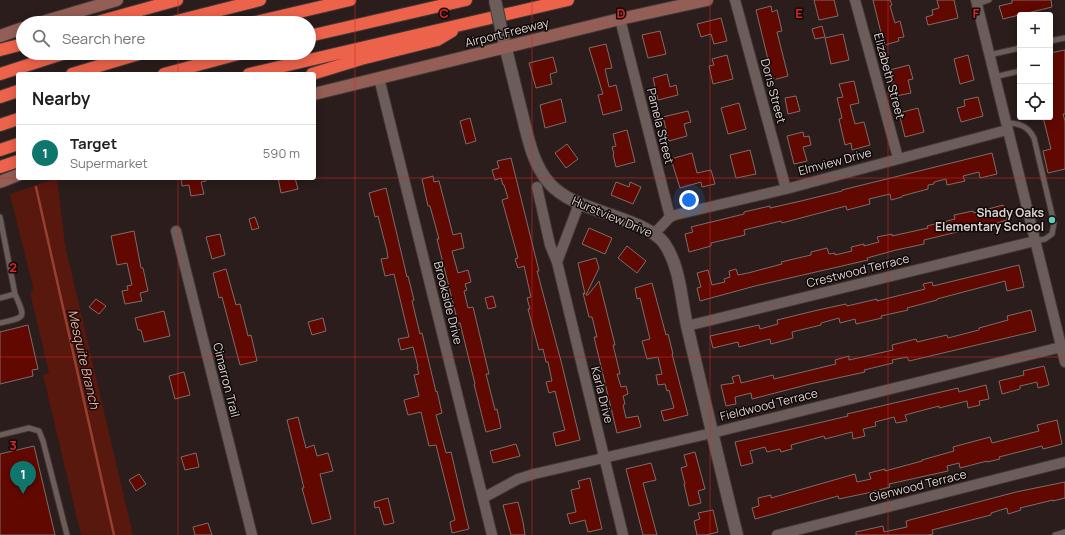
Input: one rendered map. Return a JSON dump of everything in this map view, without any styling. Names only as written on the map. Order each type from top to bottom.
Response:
[{"type":"highway","points":[[119,16],[177,0]]},
{"type":"highway","points":[[197,16],[260,0]]},
{"type":"highway","points":[[282,16],[350,0]]},
{"type":"highway","points":[[316,34],[466,0]]},
{"type":"highway","name":"Airport Freeway","points":[[316,59],[568,0]]},
{"type":"highway","points":[[316,73],[362,59],[437,40],[462,26]]},
{"type":"highway","points":[[0,50],[16,46]]},
{"type":"highway","points":[[0,74],[43,60]]},
{"type":"highway","points":[[79,72],[119,60]]},
{"type":"highway","points":[[171,72],[216,60]]},
{"type":"highway","name":"Airport Freeway","points":[[258,72],[311,60]]},
{"type":"highway","points":[[0,97],[16,92]]},
{"type":"highway","points":[[0,125],[16,120]]},
{"type":"highway","points":[[0,150],[16,145]]},
{"type":"highway","points":[[0,167],[16,162]]},
{"type":"main road","points":[[63,16],[117,0]]},
{"type":"main road","name":"Airport Freeway","points":[[316,94],[620,19],[707,0]]},
{"type":"main road","points":[[0,36],[16,30]]},
{"type":"main road","points":[[0,182],[16,176]]},
{"type":"street","name":"Hurstview Drive","points":[[495,0],[531,147],[538,167],[557,191],[580,204],[650,231],[663,242],[668,250],[675,268],[687,326],[737,535]]},
{"type":"street","name":"Doris Street","points":[[735,0],[786,189]]},
{"type":"street","name":"Elizabeth Street","points":[[855,0],[898,158]]},
{"type":"street","points":[[976,2],[1006,127],[1063,346],[1065,362]]},
{"type":"street","name":"Pamela Street","points":[[620,19],[670,217]]},
{"type":"street","name":"Brookside Drive","points":[[379,78],[492,535]]},
{"type":"street","name":"Elmview Drive","points":[[670,217],[786,189],[1006,127]]},
{"type":"street","name":"Karla Drive","points":[[536,187],[550,245],[557,262],[623,535]]},
{"type":"street","points":[[557,262],[580,204]]},
{"type":"street","points":[[654,234],[670,217]]},
{"type":"street","name":"Cimarron Trail","points":[[176,231],[252,535]]},
{"type":"street","name":"Crestwood Terrace","points":[[687,326],[1035,241]]},
{"type":"street","name":"Fieldwood Terrace","points":[[483,498],[518,479],[534,474],[712,433],[1063,346]]},
{"type":"street","name":"Glenwood Terrace","points":[[777,535],[1065,462]]},
{"type":"lane","points":[[976,2],[989,0]]},
{"type":"lane","points":[[1053,40],[1065,38]]},
{"type":"lane","points":[[989,55],[1017,49]]},
{"type":"lane","points":[[994,77],[1017,72]]},
{"type":"lane","points":[[1006,127],[1023,125],[1030,130],[1034,138],[1054,223],[1052,234],[1045,239],[1035,241]]},
{"type":"lane","points":[[0,217],[15,294],[23,314],[17,319],[0,323]]},
{"type":"lane","points":[[0,298],[15,294]]},
{"type":"lane","points":[[0,435],[29,428],[39,431],[44,441],[66,535]]},
{"type":"lane","points":[[1055,535],[1065,532]]},
{"type":"shaded area","points":[[51,180],[57,180],[65,245],[133,535],[81,535],[43,375],[49,373],[30,292],[34,291],[10,194]]},
{"type":"building","points":[[814,0],[834,0],[838,16],[819,20]]},
{"type":"building","points":[[873,0],[890,0],[892,5],[890,6],[895,23],[900,21],[904,37],[898,38],[899,41],[884,45]]},
{"type":"building","points":[[937,0],[954,0],[958,18],[928,25],[926,17],[933,15],[932,10],[939,8]]},
{"type":"building","points":[[1012,0],[1051,0],[1052,7],[1032,12],[1017,12],[1017,16],[1003,19],[999,6],[1012,3]]},
{"type":"building","points":[[771,6],[772,12],[777,10],[782,31],[777,32],[788,76],[773,80],[756,10]]},
{"type":"building","points":[[721,18],[727,41],[714,44],[711,34],[701,37],[697,24]]},
{"type":"building","points":[[822,26],[825,37],[815,39],[812,29]]},
{"type":"building","points":[[660,31],[666,54],[648,58],[642,35]]},
{"type":"building","points":[[843,34],[849,60],[831,64],[825,38]]},
{"type":"building","points":[[606,44],[612,68],[605,69],[609,87],[616,85],[622,110],[603,115],[598,95],[603,94],[589,48]]},
{"type":"building","points":[[1065,50],[1065,114],[1063,114],[1065,121],[1065,169],[1048,173],[1043,151],[1051,149],[1044,120],[1053,120],[1053,52]]},
{"type":"building","points":[[727,55],[733,79],[713,84],[709,66],[714,65],[712,59]]},
{"type":"building","points":[[968,55],[974,80],[960,84],[954,59]]},
{"type":"building","points":[[553,57],[557,72],[550,74],[552,84],[536,88],[529,63]]},
{"type":"building","points":[[909,65],[913,79],[908,80],[911,93],[896,96],[890,70]]},
{"type":"building","points":[[667,74],[670,87],[676,85],[678,95],[658,100],[653,78]]},
{"type":"building","points":[[854,81],[859,103],[850,105],[855,124],[864,122],[870,145],[852,150],[851,143],[845,145],[839,119],[842,118],[837,98],[843,97],[839,84]]},
{"type":"building","points":[[796,96],[800,111],[788,114],[785,98]]},
{"type":"building","points":[[978,97],[983,116],[961,122],[957,108],[965,106],[964,100]]},
{"type":"building","points":[[561,99],[566,122],[545,128],[540,105]]},
{"type":"building","points":[[739,103],[746,129],[728,134],[721,108]]},
{"type":"building","points":[[918,108],[924,132],[905,137],[899,113]]},
{"type":"building","points":[[688,111],[691,122],[684,124],[687,136],[669,141],[663,117]]},
{"type":"building","points":[[470,118],[476,141],[466,144],[460,121]]},
{"type":"building","points":[[627,130],[635,162],[616,167],[612,147],[616,146],[613,134]]},
{"type":"building","points":[[803,132],[804,137],[809,136],[811,145],[803,147],[807,161],[794,164],[787,136]]},
{"type":"building","points":[[567,144],[578,159],[566,168],[555,153]]},
{"type":"building","points":[[750,150],[756,174],[736,178],[730,155]]},
{"type":"building","points":[[692,153],[697,173],[711,170],[715,184],[702,187],[701,182],[680,188],[671,159]]},
{"type":"building","points":[[992,153],[997,174],[980,178],[979,172],[963,176],[965,181],[947,185],[946,179],[928,185],[928,189],[891,200],[890,194],[869,199],[870,204],[847,210],[846,206],[782,223],[781,221],[744,230],[745,235],[711,243],[711,246],[689,252],[685,234],[693,232],[691,227],[744,214],[744,212],[801,201]]},
{"type":"building","points":[[511,158],[539,271],[537,271],[580,440],[556,446],[553,433],[565,430],[555,391],[549,393],[546,382],[552,381],[548,362],[546,362],[543,349],[539,350],[528,309],[530,309],[527,298],[531,297],[524,266],[518,268],[515,259],[518,258],[502,200],[508,198],[501,178],[495,180],[492,170],[499,168],[497,161]]},
{"type":"building","points":[[433,176],[434,182],[439,181],[453,235],[461,233],[464,248],[452,251],[458,273],[468,270],[471,282],[465,284],[467,290],[464,291],[468,308],[473,307],[489,374],[486,374],[495,410],[497,409],[501,428],[486,432],[460,323],[458,323],[437,239],[439,239],[430,206],[428,206],[422,179]]},
{"type":"building","points":[[181,180],[206,180],[201,182],[204,194],[191,196],[189,185],[182,186]]},
{"type":"building","points":[[278,180],[296,180],[298,189],[281,193]]},
{"type":"building","points":[[616,182],[629,187],[630,182],[641,187],[633,204],[611,195]]},
{"type":"building","points":[[386,188],[407,277],[408,276],[414,300],[412,301],[420,334],[422,333],[442,413],[436,415],[446,453],[451,452],[469,529],[452,533],[450,522],[455,520],[436,445],[429,446],[421,412],[408,415],[404,400],[419,396],[414,375],[419,374],[418,367],[413,347],[401,350],[398,339],[409,337],[394,274],[385,276],[381,259],[388,258],[387,251],[378,216],[375,217],[369,193]]},
{"type":"building","points":[[1003,205],[1007,220],[997,223],[998,227],[988,230],[986,225],[924,240],[924,244],[867,258],[868,260],[755,286],[700,301],[697,288],[701,287],[697,273],[708,270],[712,285],[725,282],[724,279],[730,277],[729,271],[736,269],[738,275],[748,273],[782,264],[781,262],[811,255],[811,252],[827,248],[829,254],[835,253],[835,255],[852,251],[851,247],[864,244],[864,246],[879,242],[877,237],[892,234],[892,236],[928,228],[927,226],[955,219],[954,215],[973,211],[974,213]]},
{"type":"building","points":[[255,217],[259,228],[252,230],[249,219]]},
{"type":"building","points":[[589,228],[612,238],[605,254],[582,244]]},
{"type":"building","points":[[134,231],[141,268],[143,268],[148,291],[140,293],[142,301],[125,304],[122,291],[128,290],[127,286],[132,285],[127,263],[117,265],[111,236]]},
{"type":"building","points":[[220,234],[225,255],[212,259],[206,237]]},
{"type":"building","points":[[627,246],[646,261],[637,273],[618,258]]},
{"type":"building","points":[[596,258],[599,268],[586,295],[588,295],[599,281],[615,345],[613,345],[620,374],[617,374],[621,387],[626,386],[628,394],[623,396],[625,404],[623,405],[626,418],[638,416],[641,427],[617,433],[594,337],[597,337],[592,317],[589,317],[578,263]]},
{"type":"building","points":[[1019,265],[1024,287],[1007,291],[1005,281],[937,299],[907,308],[908,310],[881,316],[882,318],[856,324],[855,319],[840,323],[839,318],[821,323],[821,325],[792,332],[793,338],[771,344],[770,339],[739,347],[738,342],[713,348],[710,336],[759,325],[760,329],[778,324],[777,320],[846,304],[847,306],[877,299],[877,301],[925,289],[923,284],[932,282],[933,286]]},
{"type":"building","points":[[226,269],[236,305],[240,304],[248,336],[251,335],[257,361],[240,365],[222,297],[219,298],[213,273]]},
{"type":"building","points":[[652,283],[666,335],[668,334],[688,415],[664,421],[661,411],[674,408],[669,390],[667,391],[665,384],[658,385],[656,375],[662,374],[658,357],[647,359],[642,341],[650,339],[640,298],[637,299],[635,288]]},
{"type":"building","points":[[493,296],[496,307],[488,309],[485,298]]},
{"type":"building","points":[[96,299],[106,306],[99,314],[89,307]]},
{"type":"building","points":[[1031,310],[1036,331],[909,361],[907,357],[892,360],[893,363],[864,370],[865,372],[752,399],[751,393],[735,397],[736,404],[726,406],[721,385],[734,383],[732,377],[739,375],[741,383],[773,375],[774,379],[836,364],[835,360],[849,356],[849,360],[893,350],[892,345],[916,339],[917,342],[947,335],[948,338],[979,330],[979,328],[1008,320],[1007,316]]},
{"type":"building","points":[[164,311],[170,336],[144,342],[141,330],[138,330],[135,318]]},
{"type":"building","points":[[323,318],[326,331],[312,335],[308,322]]},
{"type":"building","points":[[28,325],[38,369],[32,370],[33,376],[0,384],[0,332]]},
{"type":"building","points":[[1044,366],[1049,385],[1038,388],[1037,382],[1020,386],[1020,389],[1002,394],[999,381],[1024,375],[1023,371]]},
{"type":"building","points":[[184,372],[190,395],[175,399],[169,376]]},
{"type":"building","points":[[986,385],[989,399],[979,401],[980,405],[968,408],[967,401],[939,408],[939,406],[905,415],[907,421],[896,423],[894,417],[875,422],[876,426],[863,429],[865,436],[853,439],[852,432],[825,439],[824,436],[791,445],[792,449],[781,452],[780,449],[767,452],[765,447],[750,451],[753,463],[741,466],[735,442],[848,416],[847,414],[958,388],[959,392]]},
{"type":"building","points":[[298,417],[306,448],[314,445],[317,456],[328,453],[333,471],[320,474],[331,519],[312,524],[302,488],[304,488],[287,420]]},
{"type":"building","points":[[1057,420],[1062,444],[1043,449],[1042,446],[999,457],[1000,459],[960,468],[959,463],[947,466],[948,471],[889,484],[890,487],[839,499],[838,496],[755,519],[752,508],[759,506],[758,498],[771,495],[771,498],[855,474],[857,482],[871,479],[869,473],[885,469],[885,471],[922,461],[954,451],[953,447],[990,437],[992,443],[1039,431],[1037,425]]},
{"type":"building","points":[[516,444],[520,456],[493,463],[490,451]]},
{"type":"building","points":[[34,446],[55,535],[0,535],[0,454]]},
{"type":"building","points":[[695,452],[705,489],[698,491],[701,503],[689,506],[681,468],[687,466],[684,455]]},
{"type":"building","points":[[196,453],[199,467],[185,470],[181,457]]},
{"type":"building","points":[[651,463],[656,480],[643,483],[657,535],[643,535],[626,469]]},
{"type":"building","points":[[139,474],[146,484],[136,491],[129,480]]},
{"type":"building","points":[[590,478],[602,529],[588,532],[585,520],[570,524],[567,514],[576,512],[571,490],[580,488],[578,481]]},
{"type":"building","points":[[1065,482],[1065,498],[1020,508],[1021,510],[1008,514],[1007,508],[991,513],[991,515],[932,530],[933,534],[856,535],[856,532],[883,526],[884,532],[907,527],[906,521],[1016,492]]},
{"type":"building","points":[[388,498],[394,523],[384,525],[379,507],[375,508],[374,502]]},
{"type":"building","points":[[518,502],[525,535],[511,535],[503,505]]},
{"type":"building","points":[[713,510],[718,532],[706,535],[697,535],[694,521],[700,519],[698,513]]},
{"type":"building","points":[[208,523],[212,535],[195,535],[193,527]]},
{"type":"waterway","name":"Mesquite Branch","points":[[36,187],[114,535]]},
{"type":"place","name":"Shady Oaks Elementary School","points":[[1052,220]]},
{"type":"place","name":"Target","points":[[23,494]]}]
